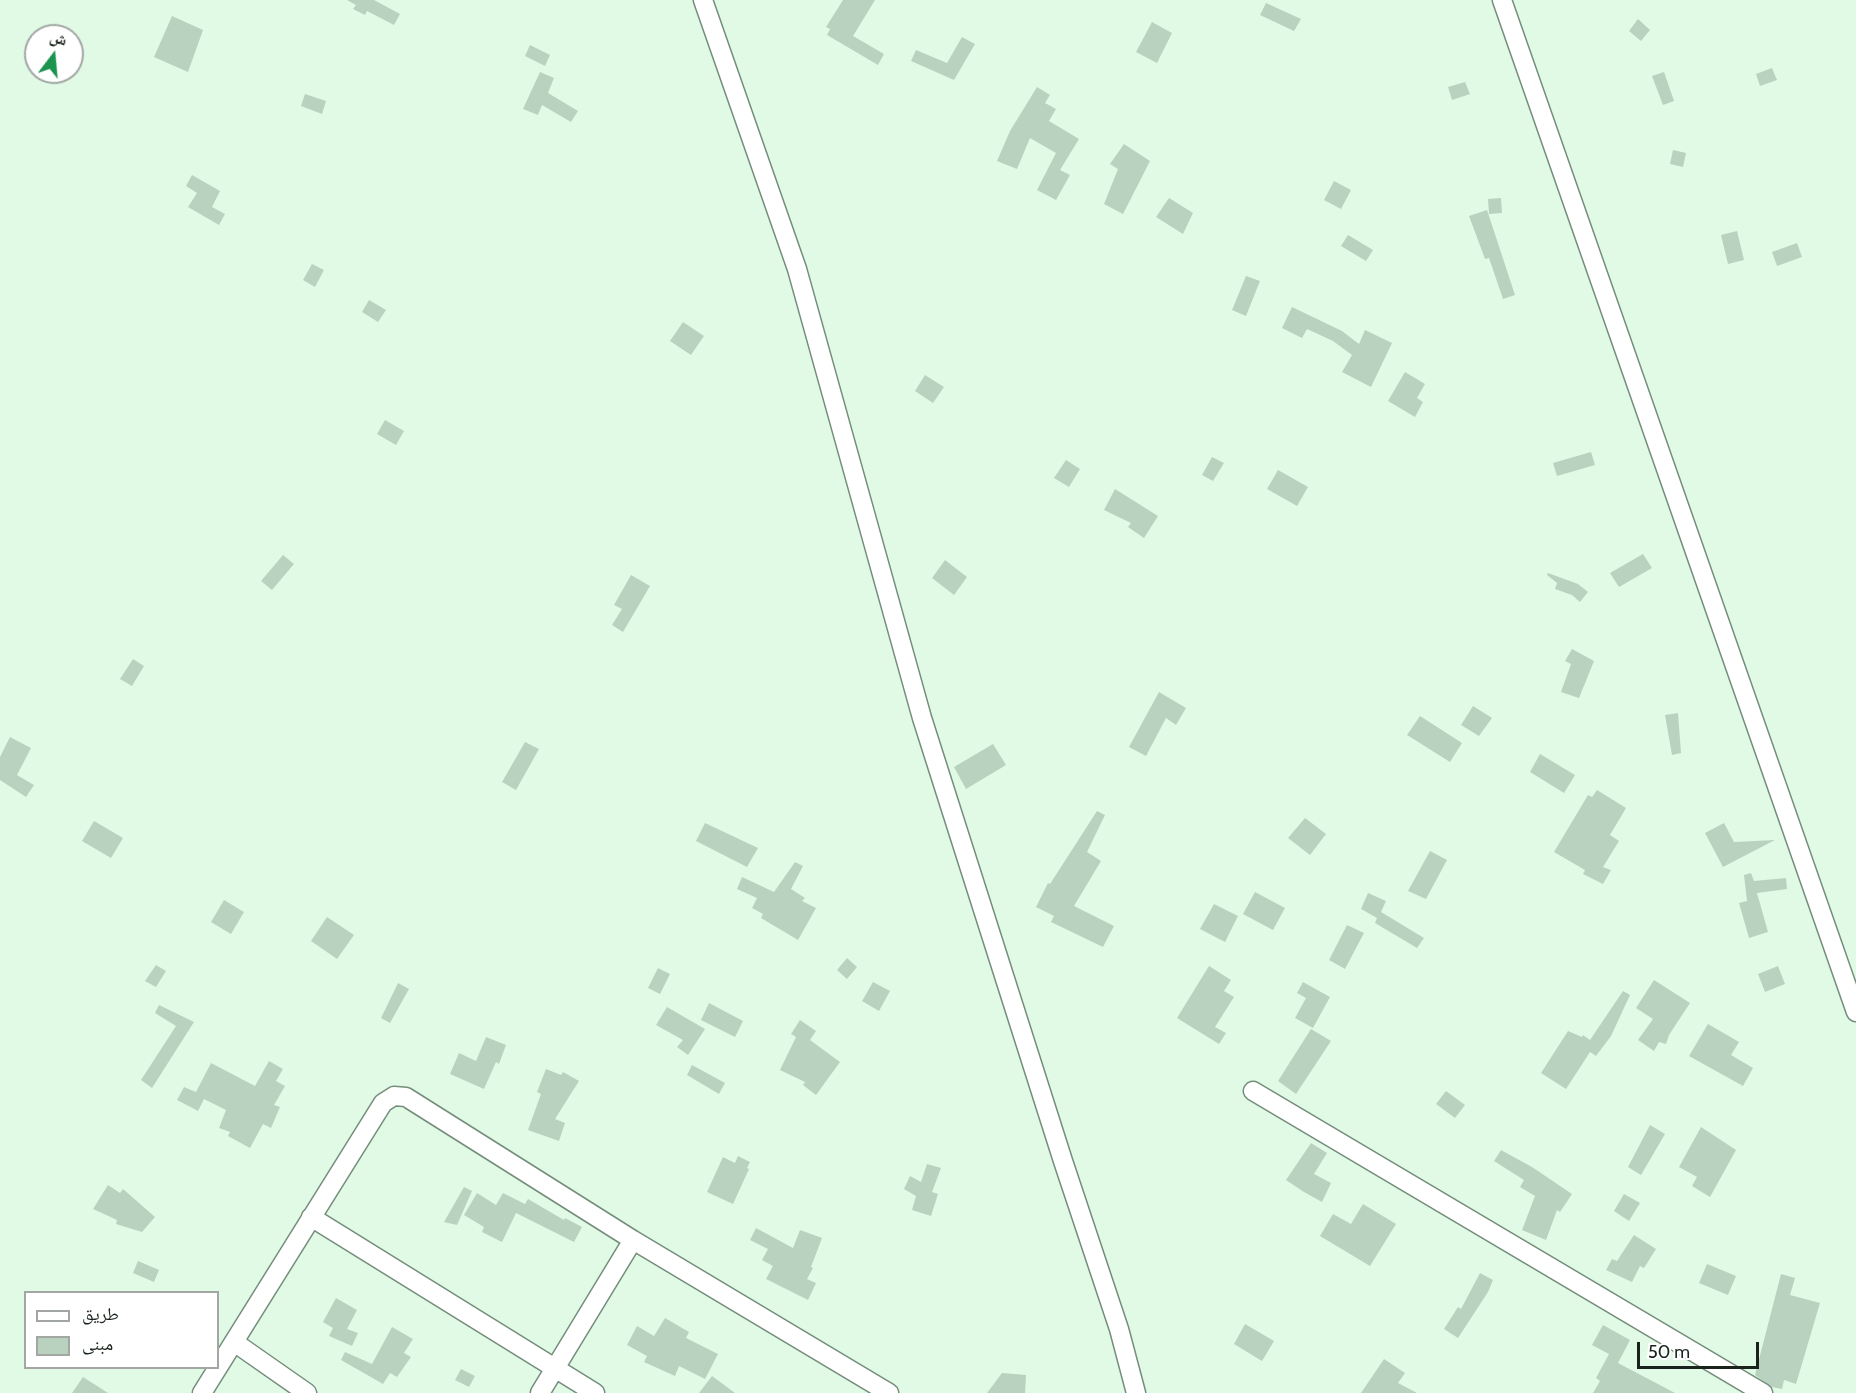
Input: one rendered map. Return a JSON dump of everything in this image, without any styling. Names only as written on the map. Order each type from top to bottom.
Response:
[{"type":"street","points":[[703,0],[797,269],[922,718],[1119,1329],[1136,1393]]},
{"type":"street","points":[[1502,0],[1856,1012]]},
{"type":"street","points":[[1253,1091],[1763,1393]]},
{"type":"street","points":[[219,1366],[383,1103],[394,1096],[406,1097],[633,1240],[886,1392]]},
{"type":"street","points":[[311,1217],[595,1393]]},
{"type":"street","points":[[540,1393],[633,1240]]},
{"type":"street","points":[[234,1342],[307,1393]]},
{"type":"street","points":[[202,1393],[217,1369]]},
{"type":"building","points":[[347,0],[374,0],[400,14],[394,25],[367,11],[365,15],[353,9],[356,5]]},
{"type":"building","points":[[843,0],[875,0],[853,36],[884,54],[878,65],[827,35],[830,29],[826,27]]},
{"type":"building","points":[[1266,3],[1301,19],[1294,31],[1260,15]]},
{"type":"building","points":[[172,16],[203,30],[188,72],[154,57]]},
{"type":"building","points":[[1638,19],[1650,30],[1641,41],[1629,31]]},
{"type":"building","points":[[1152,22],[1172,33],[1157,63],[1136,52]]},
{"type":"building","points":[[962,37],[975,44],[954,80],[911,61],[916,50],[947,63]]},
{"type":"building","points":[[530,45],[550,55],[545,66],[525,56]]},
{"type":"building","points":[[1772,68],[1777,80],[1760,86],[1756,74]]},
{"type":"building","points":[[540,72],[554,78],[548,93],[578,111],[571,122],[542,105],[538,115],[523,109]]},
{"type":"building","points":[[1664,72],[1674,101],[1663,105],[1652,76]]},
{"type":"building","points":[[1465,82],[1470,94],[1452,100],[1448,87]]},
{"type":"building","points":[[1037,87],[1050,95],[1045,103],[1056,109],[1049,121],[1079,139],[1060,170],[1070,175],[1056,200],[1037,190],[1056,153],[1030,138],[1017,169],[997,161],[1010,131]]},
{"type":"building","points":[[305,94],[326,101],[322,114],[301,106]]},
{"type":"building","points":[[1124,144],[1150,161],[1123,214],[1104,204],[1118,169],[1110,164]]},
{"type":"building","points":[[1673,150],[1686,153],[1683,167],[1670,164]]},
{"type":"building","points":[[192,175],[220,191],[212,207],[225,214],[219,225],[188,207],[197,193],[186,186]]},
{"type":"building","points":[[1334,181],[1351,190],[1341,209],[1324,200]]},
{"type":"building","points":[[1169,198],[1193,213],[1183,234],[1156,217]]},
{"type":"building","points":[[1501,198],[1502,213],[1489,214],[1488,199]]},
{"type":"building","points":[[1487,210],[1515,295],[1503,299],[1489,258],[1485,259],[1469,216]]},
{"type":"building","points":[[1737,231],[1744,260],[1728,264],[1721,235]]},
{"type":"building","points":[[1348,235],[1373,250],[1366,261],[1341,246]]},
{"type":"building","points":[[1797,243],[1802,257],[1777,266],[1772,252]]},
{"type":"building","points":[[312,264],[324,270],[315,287],[303,280]]},
{"type":"building","points":[[1246,276],[1260,281],[1246,316],[1232,310]]},
{"type":"building","points":[[369,300],[386,310],[378,322],[362,312]]},
{"type":"building","points":[[1292,307],[1342,331],[1359,344],[1365,330],[1392,343],[1371,387],[1342,372],[1352,355],[1333,341],[1307,329],[1302,338],[1282,328]]},
{"type":"building","points":[[683,322],[704,336],[691,355],[670,341]]},
{"type":"building","points":[[1405,372],[1425,384],[1417,398],[1423,402],[1415,417],[1388,401]]},
{"type":"building","points":[[925,375],[944,387],[933,403],[915,391]]},
{"type":"building","points":[[385,420],[404,431],[396,445],[377,434]]},
{"type":"building","points":[[1591,452],[1595,465],[1557,476],[1553,463]]},
{"type":"building","points":[[1212,457],[1224,463],[1213,481],[1202,475]]},
{"type":"building","points":[[1066,460],[1080,469],[1069,487],[1054,478]]},
{"type":"building","points":[[1278,470],[1308,487],[1297,506],[1267,489]]},
{"type":"building","points":[[1115,489],[1158,516],[1144,538],[1128,527],[1131,523],[1104,510]]},
{"type":"building","points":[[1643,554],[1652,568],[1619,587],[1610,573]]},
{"type":"building","points":[[283,555],[294,564],[272,590],[261,581]]},
{"type":"building","points":[[945,560],[967,577],[954,595],[932,578]]},
{"type":"building","points":[[1548,573],[1578,584],[1588,592],[1580,602],[1572,595],[1555,589],[1557,583],[1547,575]]},
{"type":"building","points":[[631,575],[650,586],[623,632],[612,625],[622,609],[614,605]]},
{"type":"building","points":[[1572,649],[1594,661],[1579,698],[1561,692],[1571,664],[1565,661]]},
{"type":"building","points":[[133,659],[144,666],[132,686],[120,679]]},
{"type":"building","points":[[1159,692],[1186,708],[1176,725],[1166,718],[1146,756],[1129,747]]},
{"type":"building","points":[[1473,706],[1492,718],[1479,736],[1461,725]]},
{"type":"building","points":[[1678,713],[1681,753],[1672,755],[1665,715]]},
{"type":"building","points":[[1420,716],[1462,743],[1450,762],[1407,735]]},
{"type":"building","points":[[10,737],[31,748],[17,775],[34,785],[26,797],[0,780],[0,757]]},
{"type":"building","points":[[525,742],[539,749],[516,790],[502,782]]},
{"type":"building","points":[[993,744],[1006,765],[966,789],[954,767]]},
{"type":"building","points":[[1540,754],[1575,775],[1564,793],[1530,772]]},
{"type":"building","points":[[1597,790],[1626,808],[1610,835],[1619,841],[1603,867],[1611,870],[1603,884],[1583,874],[1585,870],[1554,852],[1588,795],[1592,797]]},
{"type":"building","points":[[1097,811],[1105,815],[1087,852],[1101,861],[1074,906],[1114,926],[1103,947],[1051,922],[1054,916],[1036,907],[1048,883],[1050,884]]},
{"type":"building","points":[[1305,818],[1326,834],[1310,855],[1288,838]]},
{"type":"building","points":[[94,821],[123,838],[111,858],[82,841]]},
{"type":"building","points":[[705,823],[758,848],[747,867],[696,841]]},
{"type":"building","points":[[1724,823],[1734,842],[1775,840],[1723,867],[1705,833]]},
{"type":"building","points":[[1430,851],[1447,860],[1426,899],[1408,891]]},
{"type":"building","points":[[795,862],[803,866],[791,889],[805,898],[802,901],[816,908],[798,940],[761,918],[763,914],[752,908],[757,898],[737,889],[742,877],[774,892]]},
{"type":"building","points":[[1751,873],[1754,881],[1786,878],[1787,889],[1757,893],[1768,932],[1749,938],[1739,903],[1747,901],[1744,875]]},
{"type":"building","points":[[1255,892],[1285,908],[1273,930],[1243,914]]},
{"type":"building","points":[[1368,893],[1386,901],[1381,912],[1424,938],[1417,948],[1375,923],[1377,918],[1361,909]]},
{"type":"building","points":[[224,900],[244,912],[231,934],[211,922]]},
{"type":"building","points":[[1214,904],[1238,916],[1225,942],[1200,929]]},
{"type":"building","points":[[327,917],[354,935],[337,959],[311,941]]},
{"type":"building","points":[[1347,925],[1364,933],[1345,969],[1329,960]]},
{"type":"building","points":[[847,958],[857,967],[847,979],[837,970]]},
{"type":"building","points":[[156,965],[166,971],[156,987],[145,981]]},
{"type":"building","points":[[1209,966],[1231,980],[1224,991],[1234,997],[1215,1027],[1226,1033],[1219,1044],[1177,1018]]},
{"type":"building","points":[[1778,966],[1785,984],[1765,992],[1758,974]]},
{"type":"building","points":[[658,968],[670,974],[660,994],[648,988]]},
{"type":"building","points":[[1654,980],[1690,1003],[1669,1035],[1666,1044],[1659,1042],[1654,1051],[1638,1040],[1653,1019],[1636,1008]]},
{"type":"building","points":[[873,982],[890,991],[879,1011],[862,1001]]},
{"type":"building","points":[[1303,982],[1330,997],[1313,1028],[1295,1018],[1306,998],[1297,993]]},
{"type":"building","points":[[398,983],[409,989],[390,1023],[381,1018]]},
{"type":"building","points":[[1623,991],[1630,995],[1611,1036],[1596,1056],[1590,1052],[1566,1089],[1541,1073],[1568,1031],[1582,1037],[1583,1035],[1590,1040]]},
{"type":"building","points":[[709,1003],[743,1021],[735,1037],[701,1020]]},
{"type":"building","points":[[159,1005],[194,1022],[152,1088],[141,1080],[176,1026],[155,1013]]},
{"type":"building","points":[[667,1007],[705,1029],[688,1055],[677,1047],[683,1040],[656,1025]]},
{"type":"building","points":[[800,1020],[816,1031],[810,1040],[840,1062],[816,1095],[803,1085],[805,1082],[780,1070],[796,1037],[791,1034]]},
{"type":"building","points":[[1708,1024],[1739,1042],[1731,1055],[1753,1068],[1743,1086],[1689,1056]]},
{"type":"building","points":[[1311,1029],[1331,1041],[1296,1094],[1278,1081]]},
{"type":"building","points":[[486,1037],[506,1045],[499,1064],[496,1062],[484,1089],[450,1074],[459,1053],[476,1061]]},
{"type":"building","points":[[269,1061],[283,1069],[276,1081],[285,1086],[274,1105],[280,1107],[271,1128],[263,1124],[250,1148],[228,1136],[230,1132],[219,1128],[226,1110],[204,1099],[198,1111],[177,1100],[184,1087],[196,1092],[211,1063],[255,1086]]},
{"type":"building","points":[[692,1065],[725,1083],[719,1094],[687,1075]]},
{"type":"building","points":[[546,1069],[561,1075],[563,1072],[579,1081],[555,1119],[565,1123],[559,1141],[528,1130],[541,1094],[537,1092]]},
{"type":"building","points":[[1446,1091],[1465,1105],[1455,1118],[1436,1104]]},
{"type":"building","points":[[1650,1125],[1665,1134],[1641,1175],[1628,1167]]},
{"type":"building","points":[[1701,1127],[1736,1150],[1710,1197],[1692,1186],[1697,1177],[1679,1167]]},
{"type":"building","points":[[1311,1143],[1327,1153],[1314,1174],[1331,1183],[1322,1202],[1286,1180]]},
{"type":"building","points":[[1501,1150],[1532,1167],[1572,1194],[1560,1212],[1557,1210],[1546,1240],[1522,1230],[1535,1196],[1520,1187],[1524,1180],[1494,1161]]},
{"type":"building","points":[[738,1156],[750,1162],[733,1204],[707,1192],[723,1157],[735,1163]]},
{"type":"building","points":[[927,1164],[941,1168],[932,1192],[938,1194],[931,1216],[912,1210],[916,1196],[904,1189],[910,1176],[921,1182]]},
{"type":"building","points":[[108,1185],[120,1193],[123,1189],[155,1217],[142,1232],[116,1224],[117,1220],[93,1209]]},
{"type":"building","points":[[464,1187],[472,1191],[457,1225],[444,1222]]},
{"type":"building","points":[[477,1193],[496,1205],[503,1193],[525,1204],[528,1199],[564,1220],[565,1218],[582,1227],[574,1242],[516,1213],[502,1242],[482,1232],[484,1227],[464,1215]]},
{"type":"building","points":[[1624,1194],[1640,1203],[1629,1221],[1614,1211]]},
{"type":"building","points":[[1363,1204],[1396,1224],[1370,1266],[1320,1236],[1333,1214],[1351,1224]]},
{"type":"building","points":[[756,1228],[793,1248],[800,1230],[822,1238],[811,1267],[813,1268],[807,1279],[816,1283],[808,1300],[766,1279],[773,1266],[762,1260],[768,1249],[750,1240]]},
{"type":"building","points":[[1634,1235],[1656,1249],[1644,1268],[1640,1266],[1632,1282],[1606,1270],[1612,1259],[1617,1261]]},
{"type":"building","points":[[138,1261],[159,1270],[154,1282],[133,1273]]},
{"type":"building","points":[[1707,1264],[1736,1276],[1728,1295],[1699,1283]]},
{"type":"building","points":[[1480,1273],[1493,1280],[1488,1292],[1458,1338],[1444,1329],[1458,1307],[1461,1309]]},
{"type":"building","points":[[1781,1274],[1795,1278],[1790,1295],[1820,1303],[1796,1384],[1784,1380],[1782,1389],[1772,1387],[1755,1375]]},
{"type":"building","points":[[336,1298],[357,1310],[347,1329],[358,1333],[352,1346],[329,1336],[333,1328],[323,1322]]},
{"type":"building","points":[[665,1318],[689,1332],[686,1338],[718,1354],[705,1379],[679,1366],[675,1376],[644,1362],[647,1356],[627,1345],[637,1326],[654,1336]]},
{"type":"building","points":[[1245,1324],[1274,1341],[1262,1361],[1234,1344]]},
{"type":"building","points":[[1603,1325],[1630,1340],[1618,1363],[1675,1393],[1593,1393],[1600,1381],[1596,1378],[1609,1354],[1592,1345]]},
{"type":"building","points":[[392,1327],[413,1339],[404,1353],[411,1357],[397,1377],[390,1373],[383,1384],[341,1360],[345,1352],[372,1364]]},
{"type":"building","points":[[1384,1359],[1405,1373],[1398,1383],[1417,1393],[1361,1393]]},
{"type":"building","points":[[461,1369],[475,1376],[469,1387],[455,1380]]},
{"type":"building","points":[[1002,1373],[1026,1375],[1025,1393],[987,1393]]},
{"type":"building","points":[[712,1376],[735,1393],[699,1393]]},
{"type":"building","points":[[83,1377],[108,1393],[72,1393]]}]
